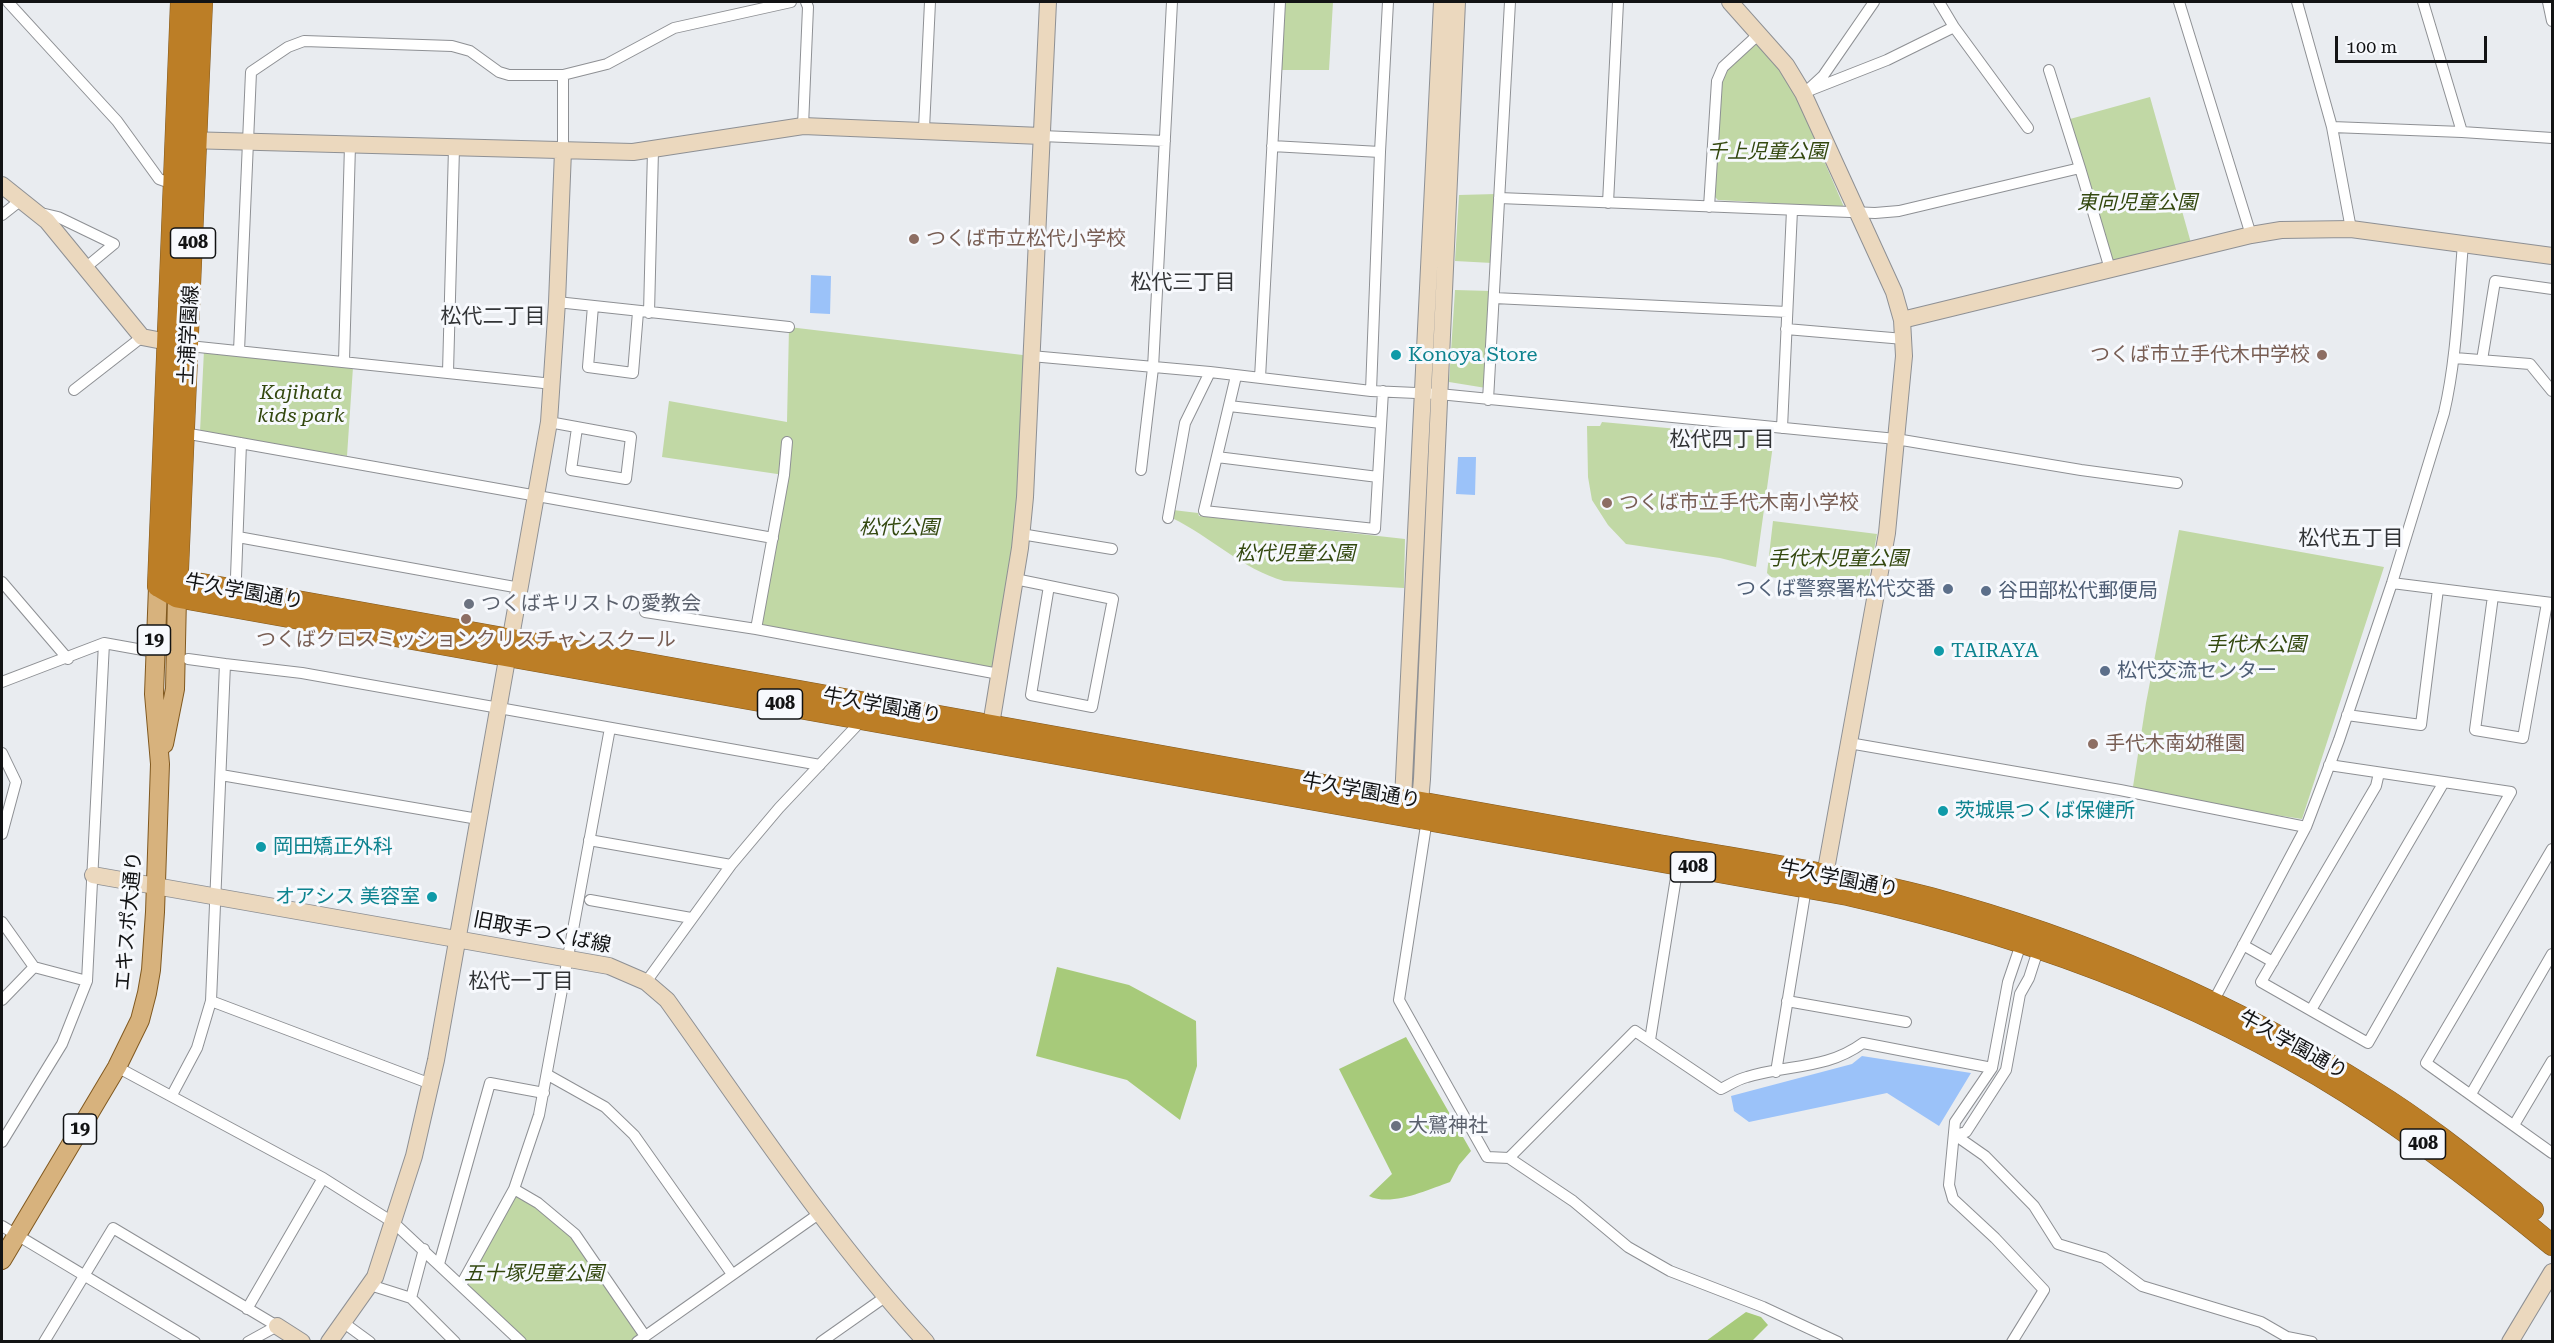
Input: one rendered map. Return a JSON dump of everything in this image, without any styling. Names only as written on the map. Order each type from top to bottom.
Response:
[{"type":"highway","name":"土浦学園線","points":[[171,588],[184,433],[178,344],[173,184],[181,2]]},
{"type":"highway","name":"土浦学園線","points":[[171,588],[178,344],[196,140],[202,2]]},
{"type":"highway","name":"牛久学園通り","points":[[171,588],[1414,809],[1818,885],[1926,913],[2030,944],[2210,1009]]},
{"type":"highway","name":"牛久学園通り","points":[[509,648],[863,719],[990,733]]},
{"type":"highway","name":"牛久学園通り","points":[[1414,809],[1678,865],[1818,885],[1919,896],[2025,927],[2125,963],[2210,1009],[2373,1110],[2552,1238]]},
{"type":"main road","name":"エキスポ大通り","points":[[2,1260],[9,1230],[117,1067],[140,1020],[147,993],[151,970],[156,886],[160,764],[154,694],[154,652],[171,588]]},
{"type":"main road","name":"エキスポ大通り","points":[[160,764],[175,689],[171,588]]},
{"type":"street","points":[[8,2],[117,121],[159,179],[173,184]]},
{"type":"street","points":[[239,351],[251,72],[288,47],[304,41],[452,46],[470,51],[499,72],[509,75],[563,75],[608,64],[674,28],[791,2]]},
{"type":"street","points":[[803,126],[808,7],[806,2]]},
{"type":"street","points":[[924,129],[930,2]]},
{"type":"street","points":[[990,733],[1022,534],[1048,2]]},
{"type":"street","points":[[1141,470],[1154,368],[1172,2]]},
{"type":"street","points":[[1260,378],[1280,2]]},
{"type":"street","points":[[1371,391],[1388,2]]},
{"type":"street","points":[[1442,2],[1431,394],[1414,809],[1399,1000],[1487,1157],[1509,1158],[1573,1201],[1628,1246],[1670,1271],[1763,1307],[1834,1341]]},
{"type":"street","points":[[1431,394],[1457,2]]},
{"type":"street","points":[[1488,399],[1510,2]]},
{"type":"street","points":[[1608,203],[1618,2]]},
{"type":"street","points":[[1730,2],[1760,33],[1786,65],[1803,93],[1894,292],[1902,320],[1904,339],[1887,532],[1849,743],[1818,885],[1787,1001],[1776,1072]]},
{"type":"street","points":[[1803,93],[1823,76],[1874,2]]},
{"type":"street","points":[[1939,2],[1954,27],[2028,128]]},
{"type":"street","points":[[2180,2],[2251,235]]},
{"type":"street","points":[[2297,2],[2332,127],[2351,229]]},
{"type":"street","points":[[2423,2],[2462,132]]},
{"type":"street","points":[[2548,2],[2553,21]]},
{"type":"street","points":[[1803,93],[1887,60],[1954,27]]},
{"type":"street","points":[[1710,207],[1717,81],[1723,68],[1760,33]]},
{"type":"street","points":[[2049,70],[2110,269]]},
{"type":"street","points":[[328,1341],[344,1323],[375,1277],[414,1156],[431,1084],[549,422],[557,302],[563,151],[563,75]]},
{"type":"street","points":[[175,139],[563,151],[653,150],[803,126],[924,129],[1165,141]]},
{"type":"street","points":[[2332,127],[2553,138]]},
{"type":"street","points":[[344,361],[350,145]]},
{"type":"street","points":[[1272,146],[1380,152]]},
{"type":"street","points":[[448,372],[454,148]]},
{"type":"street","points":[[593,306],[588,367],[633,373],[644,312],[653,150]]},
{"type":"street","points":[[1499,198],[1858,213],[1899,211],[2080,168]]},
{"type":"street","points":[[2,185],[46,221],[142,337],[239,351],[553,384]]},
{"type":"street","points":[[2,215],[27,206],[58,217],[114,244],[85,268]]},
{"type":"street","points":[[1782,428],[1792,210]]},
{"type":"street","points":[[1902,320],[2251,235],[2281,230],[2351,229],[2553,256]]},
{"type":"street","points":[[2210,1009],[2306,826],[2347,715],[2391,582],[2444,413],[2455,358],[2463,244]]},
{"type":"street","points":[[2482,360],[2495,281],[2553,289]]},
{"type":"street","points":[[1494,298],[1787,312]]},
{"type":"street","points":[[557,302],[789,327]]},
{"type":"street","points":[[1786,329],[1904,339]]},
{"type":"street","points":[[74,390],[142,337]]},
{"type":"street","points":[[1031,356],[1210,372],[1371,391],[1488,399],[1896,439],[2081,470],[2177,483]]},
{"type":"street","points":[[2455,358],[2530,364],[2553,391]]},
{"type":"street","points":[[1168,518],[1185,423],[1210,372]]},
{"type":"street","points":[[1236,376],[1204,511],[1375,529],[1383,391]]},
{"type":"street","points":[[1229,406],[1381,423]]},
{"type":"street","points":[[549,422],[631,437],[626,479],[571,470],[577,428]]},
{"type":"street","points":[[184,433],[773,538]]},
{"type":"street","points":[[756,629],[773,538],[787,441]]},
{"type":"street","points":[[236,577],[241,442]]},
{"type":"street","points":[[1217,457],[1378,477]]},
{"type":"street","points":[[1022,534],[1112,549]]},
{"type":"street","points":[[238,537],[520,588]]},
{"type":"street","points":[[1015,579],[1113,599],[1092,707],[1031,695],[1049,586]]},
{"type":"street","points":[[2,582],[68,658]]},
{"type":"street","points":[[2391,582],[2550,603],[2523,738],[2475,730],[2493,596]]},
{"type":"street","points":[[2347,715],[2421,725],[2438,589]]},
{"type":"street","points":[[645,612],[756,629],[999,674]]},
{"type":"street","points":[[2,1142],[62,1044],[87,981],[104,643]]},
{"type":"street","points":[[2,682],[104,643],[154,652]]},
{"type":"street","points":[[188,659],[302,673],[820,765]]},
{"type":"street","points":[[172,1095],[197,1048],[211,1001],[225,664]]},
{"type":"street","points":[[646,982],[731,865],[863,719]]},
{"type":"street","points":[[461,1285],[514,1189],[529,1150],[548,1075],[610,728]]},
{"type":"street","points":[[1849,743],[2120,790],[2306,826]]},
{"type":"street","points":[[2,753],[16,782],[2,834]]},
{"type":"street","points":[[2329,765],[2379,772],[2511,792],[2368,1043],[2261,982],[2376,786],[2379,772]]},
{"type":"street","points":[[221,775],[478,819]]},
{"type":"street","points":[[2311,1010],[2444,782]]},
{"type":"street","points":[[590,840],[731,865]]},
{"type":"street","points":[[2553,849],[2426,1063],[2553,1153]]},
{"type":"street","points":[[1650,1040],[1678,865]]},
{"type":"street","name":"旧取手つくば線","points":[[93,875],[609,966],[646,982],[667,1000],[820,1213],[885,1297],[926,1341]]},
{"type":"street","points":[[590,900],[691,918]]},
{"type":"street","points":[[2,922],[34,968],[87,981]]},
{"type":"street","points":[[2012,1341],[2044,1290],[1995,1238],[1953,1199],[1949,1185],[1955,1122],[1992,1068],[2008,982],[2030,944]]},
{"type":"street","points":[[1955,1135],[1966,1132],[2006,1070],[2020,994],[2029,978],[2030,944]]},
{"type":"street","points":[[2243,945],[2273,962]]},
{"type":"street","points":[[2471,1094],[2553,954]]},
{"type":"street","points":[[2,1000],[34,968]]},
{"type":"street","points":[[211,1001],[431,1084]]},
{"type":"street","points":[[1787,1001],[1906,1022]]},
{"type":"street","points":[[1509,1158],[1635,1031],[1721,1089],[1746,1077],[1824,1063],[1847,1055],[1863,1043],[1992,1068]]},
{"type":"street","points":[[2514,1125],[2553,1061]]},
{"type":"street","points":[[117,1067],[323,1179],[394,1223],[521,1341]]},
{"type":"street","points":[[548,1075],[598,1102],[634,1136],[732,1274]]},
{"type":"street","points":[[439,1264],[490,1083],[544,1093]]},
{"type":"street","points":[[1955,1135],[1985,1156],[2034,1206],[2058,1244],[2104,1258],[2142,1286],[2261,1322],[2288,1337],[2312,1341]]},
{"type":"street","points":[[247,1308],[323,1179]]},
{"type":"street","points":[[514,1189],[538,1203],[575,1234],[641,1339],[820,1213]]},
{"type":"street","points":[[44,1341],[113,1228],[302,1341]]},
{"type":"street","points":[[9,1230],[195,1341]]},
{"type":"street","points":[[411,1298],[424,1250]]},
{"type":"street","points":[[2510,1341],[2553,1272]]},
{"type":"street","points":[[370,1285],[411,1298],[455,1341]]},
{"type":"street","points":[[821,1341],[885,1297]]},
{"type":"street","points":[[344,1323],[370,1341]]},
{"type":"street","points":[[248,1341],[277,1326]]},
{"type":"green space","points":[[1283,2],[1333,2],[1329,70],[1279,70]]},
{"type":"green space","name":"千上児童公園","points":[[1759,42],[1787,75],[1844,207],[1718,200],[1715,197],[1720,79],[1728,66]]},
{"type":"green space","name":"東向児童公園","points":[[2150,97],[2191,243],[2111,266],[2070,119]]},
{"type":"green space","points":[[1496,194],[1492,263],[1455,261],[1459,195]]},
{"type":"green space","points":[[1455,290],[1491,291],[1486,388],[1449,382]]},
{"type":"green space","name":"松代公園","points":[[789,327],[1031,356],[1025,497],[999,674],[756,629],[784,475],[662,457],[669,401],[787,422]]},
{"type":"green space","name":"Kajihata kids park","points":[[204,350],[353,367],[347,456],[200,432]]},
{"type":"green space","points":[[1602,422],[1765,437],[1765,445],[1773,445],[1756,567],[1720,558],[1626,544],[1608,525],[1592,500],[1588,477],[1587,426],[1600,426]]},
{"type":"green space","name":"松代児童公園","points":[[1173,510],[1198,513],[1199,516],[1405,539],[1404,588],[1284,581],[1269,576],[1240,561],[1172,518]]},
{"type":"green space","name":"手代木児童公園","points":[[1773,521],[1877,534],[1866,593],[1771,577],[1767,573]]},
{"type":"green space","name":"手代木公園","points":[[2179,530],[2384,567],[2302,819],[2132,793],[2146,703]]},
{"type":"green space","points":[[1057,967],[1129,985],[1196,1021],[1197,1066],[1180,1120],[1127,1080],[1036,1056]]},
{"type":"green space","points":[[1406,1037],[1471,1151],[1459,1165],[1450,1182],[1398,1199],[1378,1199],[1369,1196],[1392,1174],[1339,1069]]},
{"type":"green space","name":"五十塚児童公園","points":[[514,1189],[560,1220],[645,1336],[637,1342],[521,1341],[461,1285]]},
{"type":"green space","points":[[1746,1312],[1761,1317],[1768,1325],[1752,1341],[1706,1341]]},
{"type":"water","points":[[811,275],[831,276],[830,314],[810,313]]},
{"type":"water","points":[[1458,457],[1476,457],[1475,495],[1456,494]]},
{"type":"water","points":[[1862,1056],[1971,1073],[1939,1126],[1887,1093],[1749,1122],[1734,1111],[1731,1096],[1852,1064]]},
{"type":"place","name":"つくば市立松代小学校","points":[[914,239]]},
{"type":"place","name":"Konoya Store","points":[[1396,355]]},
{"type":"place","name":"つくば市立手代木中学校","points":[[2322,355]]},
{"type":"place","name":"つくば市立手代木南小学校","points":[[1607,503]]},
{"type":"place","name":"つくば警察署松代交番","points":[[1948,589]]},
{"type":"place","name":"谷田部松代郵便局","points":[[1986,591]]},
{"type":"place","name":"つくばキリストの愛教会","points":[[469,604]]},
{"type":"place","name":"つくばクロスミッションクリスチャンスクール","points":[[466,619]]},
{"type":"place","name":"TAIRAYA","points":[[1939,651]]},
{"type":"place","name":"松代交流センター","points":[[2105,671]]},
{"type":"place","name":"手代木南幼稚園","points":[[2093,744]]},
{"type":"place","name":"茨城県つくば保健所","points":[[1943,811]]},
{"type":"place","name":"岡田矯正外科","points":[[261,847]]},
{"type":"place","name":"オアシス 美容室","points":[[432,897]]},
{"type":"place","name":"大鷲神社","points":[[1396,1126]]},
{"type":"district","name":"松代三丁目","points":[[1183,283]]},
{"type":"district","name":"松代二丁目","points":[[493,317]]},
{"type":"district","name":"松代四丁目","points":[[1722,440]]},
{"type":"district","name":"松代五丁目","points":[[2351,539]]},
{"type":"district","name":"松代一丁目","points":[[521,982]]}]
